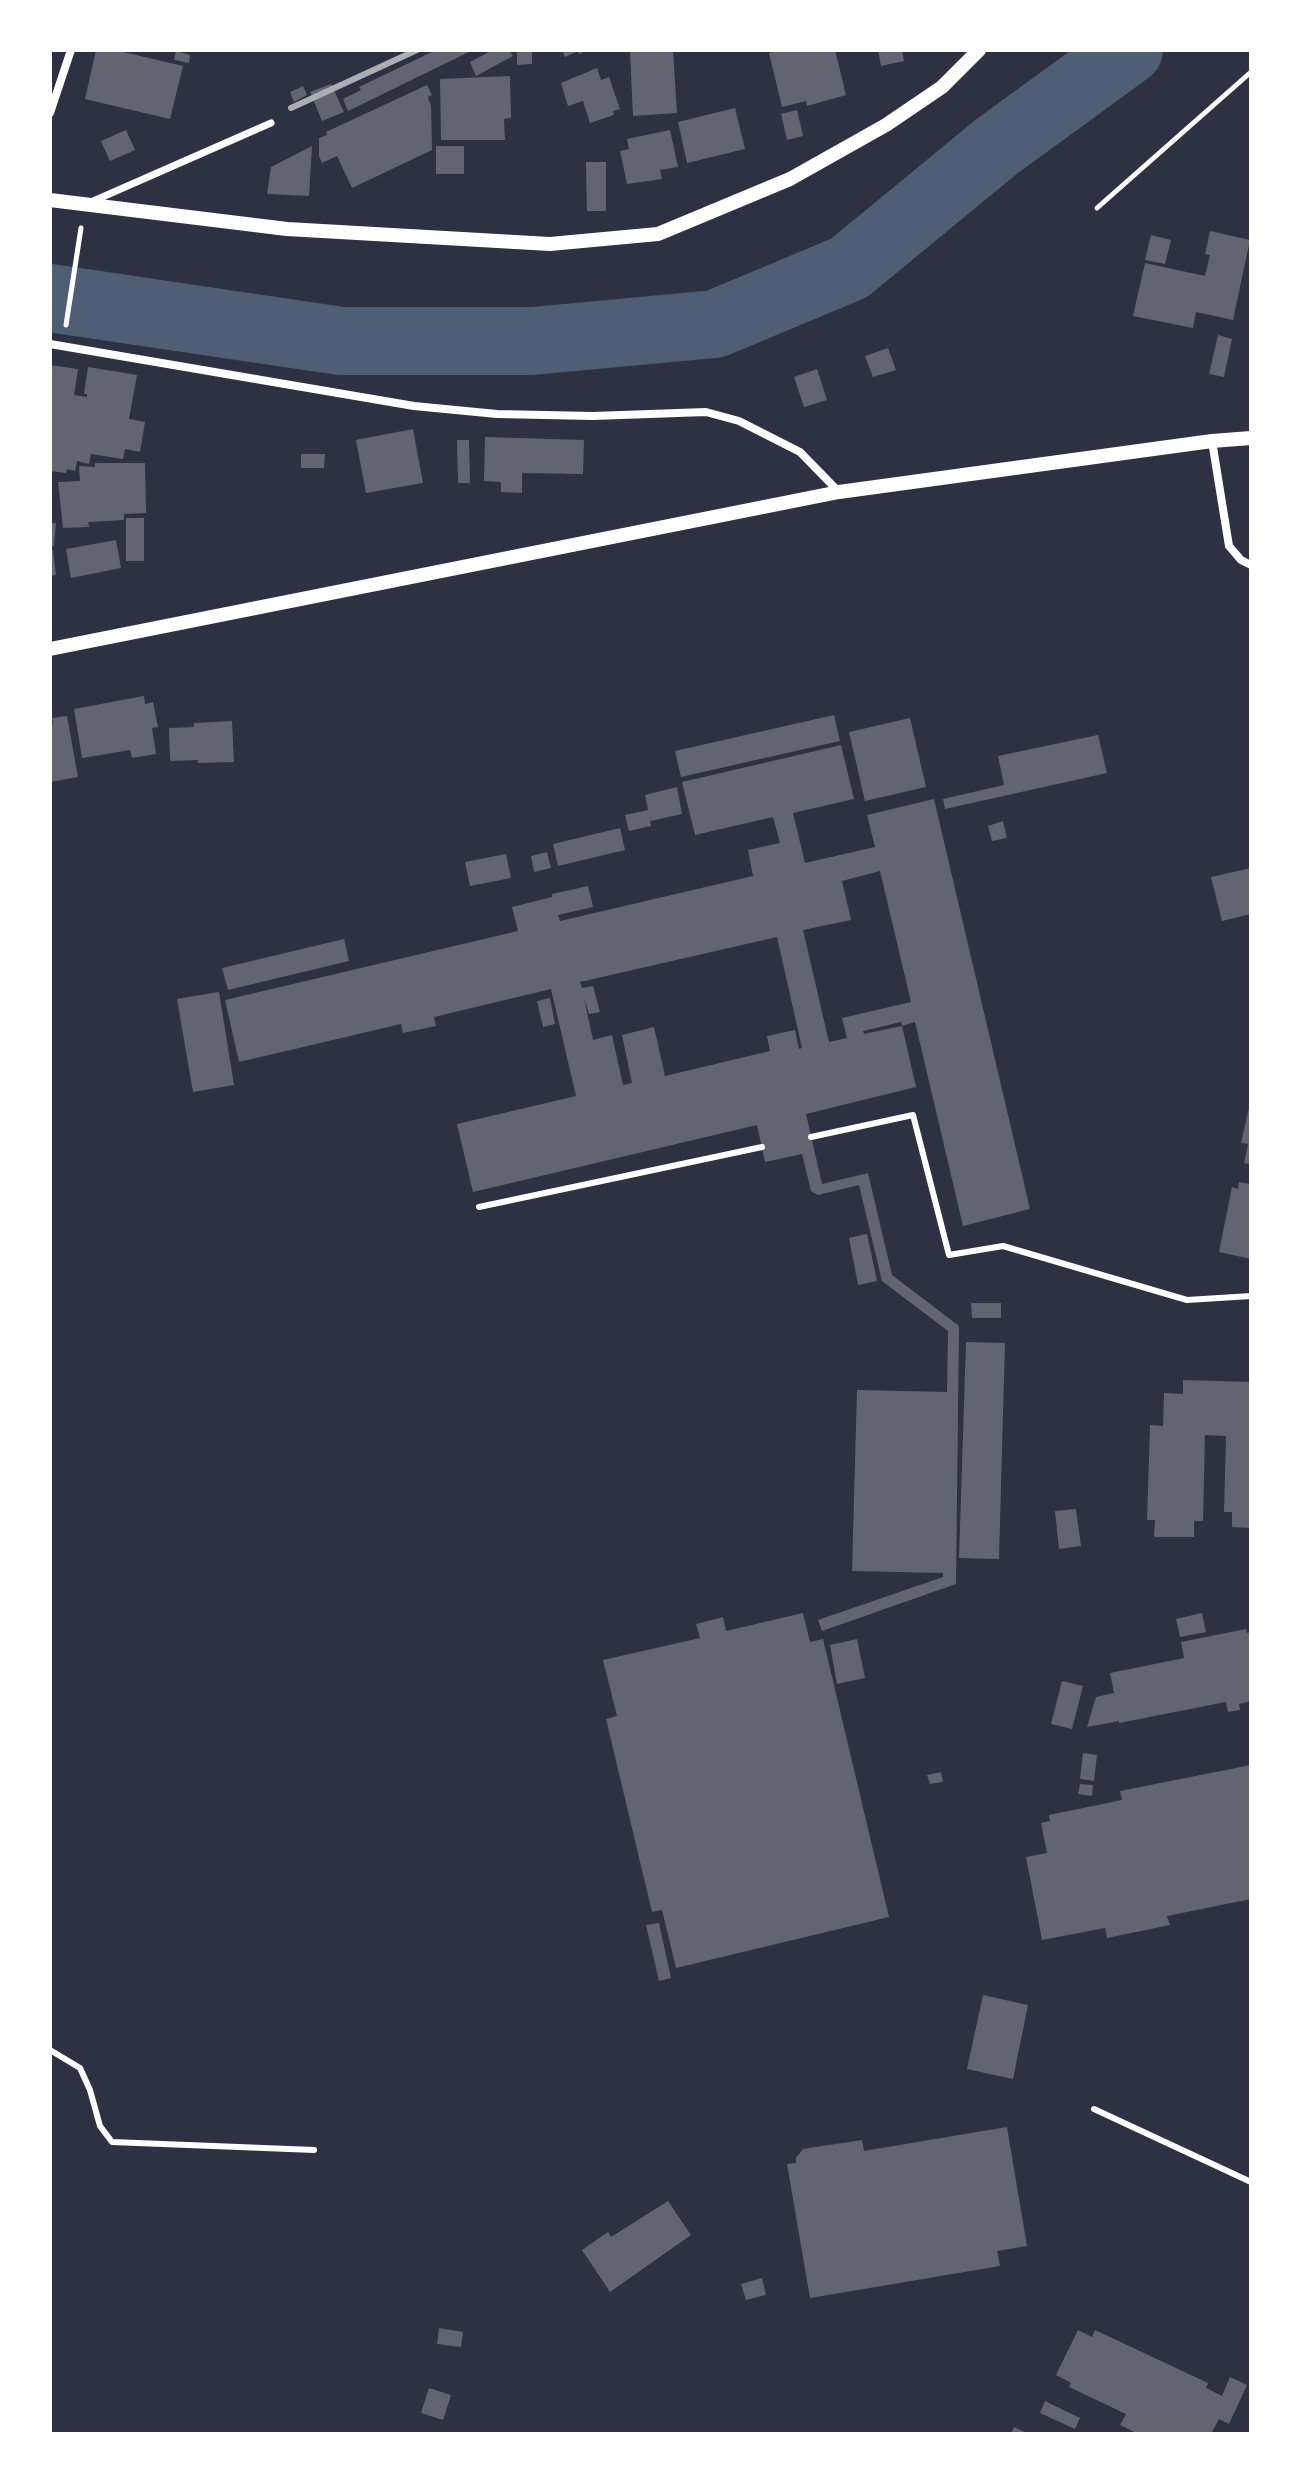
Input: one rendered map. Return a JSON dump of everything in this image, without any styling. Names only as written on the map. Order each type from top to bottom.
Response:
[{"type":"street","points":[[50,113],[71,50]]},
{"type":"street","points":[[50,200],[287,229],[550,244],[658,234],[790,179],[886,125],[942,87],[979,50]]},
{"type":"street","points":[[85,205],[271,123]]},
{"type":"street","points":[[50,344],[414,406],[497,414],[580,416],[706,412],[739,421],[800,452],[839,492]]},
{"type":"street","points":[[50,649],[839,492],[1251,438]]},
{"type":"street","points":[[1212,441],[1229,546],[1241,560],[1251,565]]},
{"type":"lane","points":[[811,1137],[913,1115],[949,1255],[1003,1246],[1187,1300],[1251,1296]]},
{"type":"lane","points":[[479,1207],[762,1147]]},
{"type":"lane","points":[[50,2050],[80,2068],[100,2126],[112,2142],[314,2150]]},
{"type":"lane","points":[[1094,2109],[1251,2182]]},
{"type":"path","points":[[1097,208],[1251,72]]},
{"type":"path","points":[[62,346],[85,205]]},
{"type":"building","points":[[96,50],[115,50],[183,66],[170,119],[85,99]]},
{"type":"building","points":[[436,50],[473,50],[348,111],[343,99],[361,90],[359,87]]},
{"type":"building","points":[[493,50],[509,50],[513,56],[476,76],[470,62]]},
{"type":"building","points":[[517,50],[532,50],[532,64],[517,65]]},
{"type":"building","points":[[562,50],[588,50],[565,57]]},
{"type":"building","points":[[673,50],[677,113],[633,116],[630,52]]},
{"type":"building","points":[[781,50],[835,50],[846,95],[807,106],[806,101],[782,107],[769,53]]},
{"type":"building","points":[[878,50],[902,50],[904,61],[881,66]]},
{"type":"building","points":[[176,51],[190,55],[189,63],[174,60]]},
{"type":"building","points":[[597,68],[601,80],[609,77],[620,109],[613,111],[614,115],[590,123],[583,101],[568,106],[561,83]]},
{"type":"building","points":[[510,76],[511,118],[504,119],[505,140],[441,140],[440,79]]},
{"type":"building","points":[[331,84],[344,112],[322,121],[310,92]]},
{"type":"building","points":[[427,85],[432,95],[428,97],[432,150],[352,188],[337,156],[322,163],[319,138],[327,135],[326,132]]},
{"type":"building","points":[[303,86],[307,95],[294,102],[290,92]]},
{"type":"building","points":[[735,108],[745,149],[687,163],[678,122]]},
{"type":"building","points":[[797,110],[803,136],[787,140],[781,114]]},
{"type":"building","points":[[126,130],[135,150],[110,161],[101,141]]},
{"type":"building","points":[[670,130],[678,167],[660,170],[662,179],[627,184],[620,151],[629,149],[627,139]]},
{"type":"building","points":[[312,146],[309,196],[267,194],[271,167]]},
{"type":"building","points":[[436,146],[464,146],[464,174],[436,174]]},
{"type":"building","points":[[586,162],[606,162],[606,211],[587,211]]},
{"type":"building","points":[[1210,231],[1250,240],[1233,320],[1196,312],[1193,328],[1133,316],[1145,263],[1205,276],[1210,255],[1205,254]]},
{"type":"building","points":[[1151,235],[1171,240],[1165,264],[1145,260]]},
{"type":"building","points":[[1218,335],[1232,339],[1224,377],[1209,374]]},
{"type":"building","points":[[888,348],[896,370],[873,377],[865,356]]},
{"type":"building","points":[[50,365],[78,369],[74,395],[87,397],[84,394],[88,367],[137,375],[129,419],[145,422],[140,452],[125,449],[123,459],[91,454],[89,464],[77,461],[75,471],[50,471]]},
{"type":"building","points":[[817,369],[827,400],[804,407],[794,377]]},
{"type":"building","points":[[413,429],[423,483],[366,493],[356,440]]},
{"type":"building","points":[[485,437],[584,440],[583,474],[522,473],[522,493],[501,492],[501,482],[484,481]]},
{"type":"building","points":[[457,440],[469,440],[470,483],[458,483]]},
{"type":"building","points":[[301,454],[325,454],[324,468],[301,468]]},
{"type":"building","points":[[95,463],[145,463],[146,513],[124,514],[124,520],[88,522],[89,527],[63,528],[58,482],[80,481],[79,466],[95,467]]},
{"type":"building","points":[[126,518],[144,518],[144,561],[126,561]]},
{"type":"building","points":[[50,523],[56,523],[54,546],[50,546]]},
{"type":"building","points":[[116,540],[121,568],[71,578],[66,549]]},
{"type":"building","points":[[50,550],[53,550],[56,575],[50,576]]},
{"type":"building","points":[[144,696],[145,704],[153,702],[158,727],[152,728],[156,754],[132,758],[130,750],[82,758],[74,709]]},
{"type":"building","points":[[834,715],[840,741],[681,777],[675,751]]},
{"type":"building","points":[[67,716],[78,777],[50,782],[50,725],[53,725],[52,718]]},
{"type":"building","points":[[910,718],[926,787],[865,801],[849,732]]},
{"type":"building","points":[[232,721],[234,762],[170,761],[169,728]]},
{"type":"building","points":[[1098,735],[1107,773],[945,809],[943,799],[1004,785],[998,756]]},
{"type":"building","points":[[841,745],[854,799],[793,813],[805,863],[875,847],[867,815],[934,799],[1030,1209],[963,1226],[915,1022],[902,1026],[916,1087],[806,1114],[822,1184],[868,1173],[892,1275],[959,1326],[956,1584],[822,1631],[818,1620],[943,1577],[943,1573],[852,1571],[857,1390],[947,1392],[948,1331],[882,1281],[859,1185],[818,1195],[811,1191],[802,1154],[765,1162],[757,1125],[473,1192],[457,1124],[576,1096],[551,989],[434,1017],[436,1026],[403,1033],[401,1024],[239,1062],[225,1000],[518,931],[512,907],[552,897],[552,894],[588,886],[593,907],[558,915],[560,921],[753,876],[748,850],[780,843],[773,817],[695,835],[682,782]],"holes":[[[880,871],[911,1002],[842,1018],[847,1038],[829,1042],[803,930],[851,920],[842,881]],[[777,937],[802,1048],[799,1049],[795,1030],[767,1036],[770,1051],[665,1076],[654,1027],[622,1035],[632,1083],[623,1085],[612,1035],[593,1040],[584,998],[589,1014],[600,1012],[593,986],[582,988],[580,982]],[[901,1022],[902,1026],[864,1034],[863,1031]]]},
{"type":"building","points":[[677,787],[682,814],[650,821],[651,826],[629,831],[625,815],[648,810],[645,795]]},
{"type":"building","points":[[1003,821],[1007,838],[992,841],[988,826]]},
{"type":"building","points":[[620,828],[625,850],[558,866],[553,844]]},
{"type":"building","points":[[547,852],[551,868],[534,872],[531,856]]},
{"type":"building","points":[[506,854],[511,878],[470,886],[465,862]]},
{"type":"building","points":[[1251,868],[1251,914],[1222,921],[1211,877]]},
{"type":"building","points":[[344,939],[349,961],[228,990],[222,968]]},
{"type":"building","points":[[219,992],[234,1085],[193,1092],[177,999]]},
{"type":"building","points":[[550,998],[555,1024],[543,1027],[537,1001]]},
{"type":"building","points":[[1250,1103],[1251,1165],[1244,1163],[1248,1144],[1241,1143]]},
{"type":"building","points":[[1239,1182],[1251,1184],[1251,1259],[1219,1252],[1232,1187],[1238,1189]]},
{"type":"building","points":[[867,1234],[877,1281],[858,1285],[849,1238]]},
{"type":"building","points":[[971,1303],[1001,1303],[1001,1318],[972,1318]]},
{"type":"building","points":[[966,1342],[1005,1343],[999,1559],[959,1558]]},
{"type":"building","points":[[1183,1380],[1251,1382],[1251,1528],[1232,1527],[1232,1512],[1224,1512],[1226,1436],[1205,1435],[1203,1521],[1194,1521],[1194,1537],[1154,1537],[1155,1520],[1147,1520],[1150,1425],[1163,1426],[1164,1393],[1183,1394]]},
{"type":"building","points":[[1076,1509],[1081,1546],[1059,1549],[1055,1511]]},
{"type":"building","points":[[803,1613],[810,1642],[823,1639],[889,1917],[676,1968],[662,1910],[652,1912],[606,1719],[617,1716],[603,1660],[700,1638],[696,1624],[723,1617],[726,1631]]},
{"type":"building","points":[[1202,1613],[1206,1632],[1180,1637],[1176,1619]]},
{"type":"building","points":[[1246,1629],[1247,1633],[1251,1632],[1251,1701],[1239,1704],[1240,1710],[1228,1712],[1226,1702],[1087,1727],[1096,1697],[1114,1693],[1110,1673],[1184,1658],[1181,1642]]},
{"type":"building","points":[[857,1639],[865,1678],[837,1684],[830,1645]]},
{"type":"building","points":[[1062,1681],[1083,1686],[1072,1729],[1051,1724]]},
{"type":"building","points":[[1083,1753],[1097,1755],[1094,1781],[1080,1779]]},
{"type":"building","points":[[1251,1765],[1251,1899],[1167,1916],[1170,1925],[1107,1938],[1105,1928],[1042,1940],[1026,1857],[1047,1853],[1041,1823],[1050,1821],[1049,1815],[1122,1800],[1120,1791]]},
{"type":"building","points":[[941,1772],[943,1782],[930,1784],[927,1775]]},
{"type":"building","points":[[1080,1784],[1093,1785],[1092,1796],[1078,1794]]},
{"type":"building","points":[[659,1923],[671,1978],[659,1981],[646,1925]]},
{"type":"building","points":[[983,1995],[1028,2005],[1013,2079],[967,2069]]},
{"type":"building","points":[[1007,2127],[1027,2246],[997,2251],[1000,2266],[810,2298],[787,2164],[796,2163],[803,2149],[862,2140],[864,2151]]},
{"type":"building","points":[[668,2201],[691,2235],[610,2292],[582,2250],[608,2232],[611,2237]]},
{"type":"building","points":[[762,2278],[766,2295],[746,2300],[741,2284]]},
{"type":"building","points":[[439,2328],[463,2332],[461,2347],[437,2344]]},
{"type":"building","points":[[1078,2330],[1092,2337],[1095,2330],[1208,2383],[1206,2388],[1222,2396],[1230,2377],[1247,2385],[1229,2424],[1219,2419],[1211,2434],[1138,2434],[1120,2425],[1126,2414],[1069,2387],[1071,2383],[1056,2375]]},
{"type":"building","points":[[429,2388],[451,2395],[443,2420],[421,2413]]},
{"type":"building","points":[[1045,2401],[1080,2418],[1075,2429],[1040,2413]]},
{"type":"building","points":[[1014,2427],[1029,2434],[1011,2434]]},
{"type":"waterway","points":[[50,298],[341,341],[532,341],[715,324],[849,268],[996,147],[1129,50]]},
{"type":"railway","points":[[291,108],[417,50]]}]
